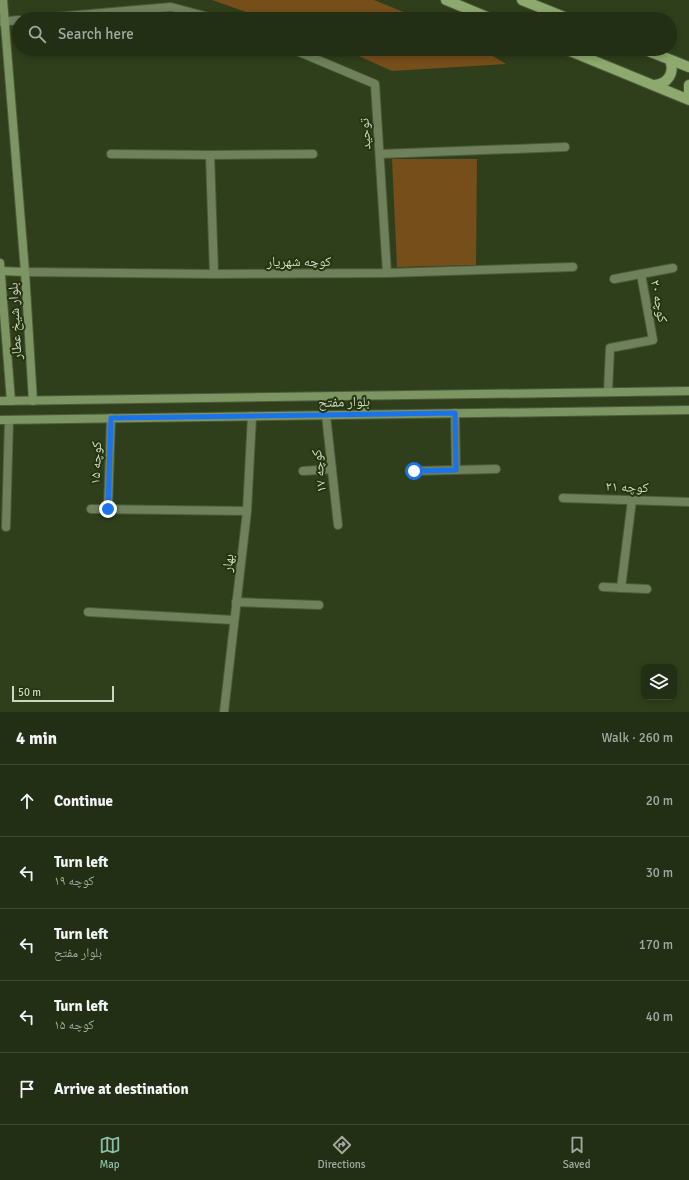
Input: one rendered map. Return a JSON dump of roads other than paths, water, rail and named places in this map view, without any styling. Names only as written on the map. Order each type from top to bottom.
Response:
[{"type":"main road","points":[[446,0],[475,12]]},
{"type":"main road","points":[[522,0],[552,12]]},
{"type":"main road","points":[[582,56],[689,100]]},
{"type":"main road","points":[[660,56],[689,67]]},
{"type":"main road","points":[[654,85],[664,83],[671,75],[672,65],[670,60]]},
{"type":"main road","points":[[689,85],[689,92]]},
{"type":"street","name":"بلوار شیخ عطار","points":[[3,0],[2,22],[25,272],[33,401]]},
{"type":"street","points":[[113,12],[171,7],[190,12]]},
{"type":"street","points":[[2,22],[12,21]]},
{"type":"street","name":"توحید","points":[[309,56],[375,84],[387,273]]},
{"type":"street","points":[[380,154],[565,147]]},
{"type":"street","points":[[111,154],[313,154]]},
{"type":"street","points":[[210,155],[214,274]]},
{"type":"street","name":"بلوار شیخ عطار","points":[[0,267],[11,401]]},
{"type":"street","points":[[0,267],[25,272]]},
{"type":"street","name":"کوچه شهریار","points":[[25,272],[214,274],[387,273],[573,268]]},
{"type":"street","points":[[614,279],[673,268]]},
{"type":"street","name":"کوچه ۲۰","points":[[608,392],[610,348],[653,340],[641,274]]},
{"type":"street","name":"بلوار مفتح","points":[[0,401],[689,391]]},
{"type":"street","points":[[363,396],[363,414]]},
{"type":"street","name":"بلوار مفتح","points":[[0,420],[689,410]]},
{"type":"street","points":[[455,413],[456,470]]},
{"type":"street","name":"کوچه ۱۷","points":[[326,415],[338,525]]},
{"type":"street","name":"بهار","points":[[224,712],[247,511],[252,416]]},
{"type":"street","name":"کوچه ۱۵","points":[[108,509],[111,418]]},
{"type":"street","points":[[6,527],[9,420]]},
{"type":"street","points":[[303,471],[332,469]]},
{"type":"street","points":[[414,471],[496,470]]},
{"type":"street","name":"کوچه ۲۱","points":[[563,498],[689,502]]},
{"type":"street","points":[[622,588],[632,500]]},
{"type":"street","points":[[91,509],[247,511]]},
{"type":"street","points":[[603,587],[647,589]]},
{"type":"street","points":[[236,602],[319,605]]},
{"type":"street","points":[[88,612],[234,620]]}]
